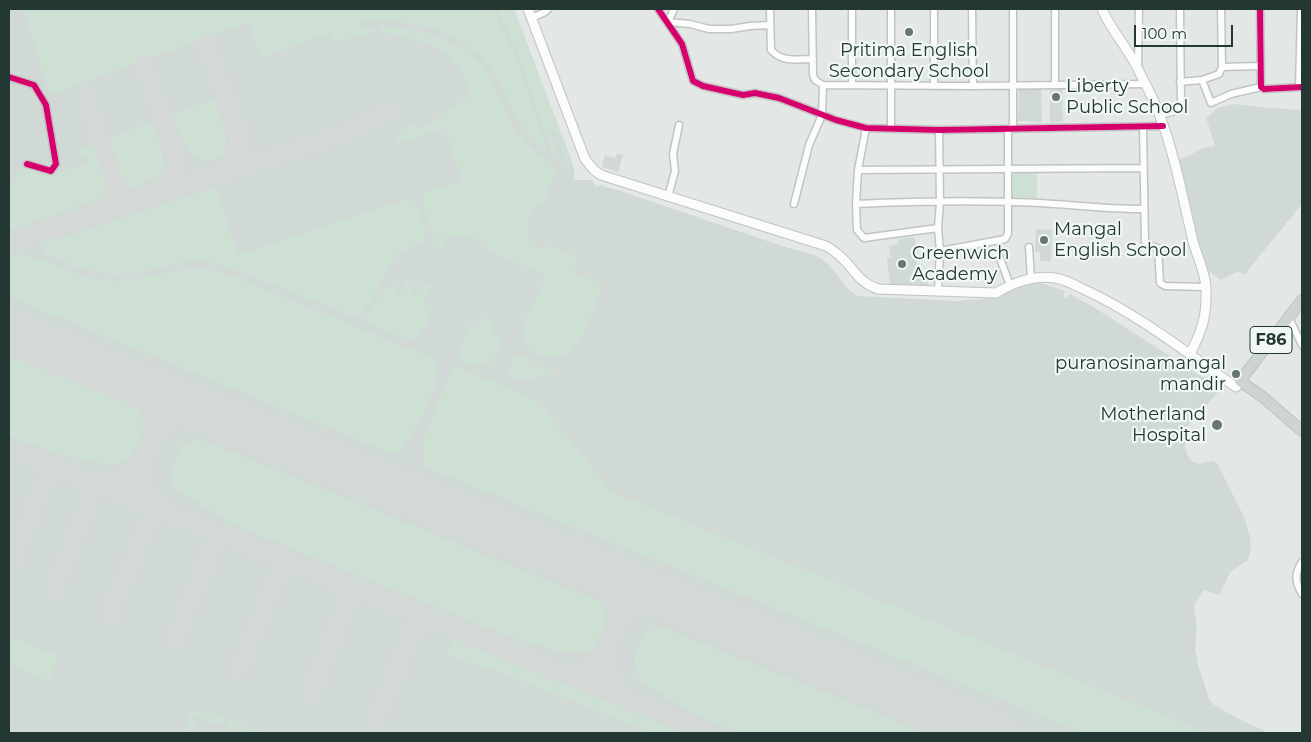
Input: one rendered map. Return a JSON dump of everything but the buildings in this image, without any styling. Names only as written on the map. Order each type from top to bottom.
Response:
[{"type":"main road","points":[[528,9],[577,140],[588,163],[600,175],[826,246],[843,258],[859,278],[868,285],[878,288],[996,292],[1031,278],[1058,278],[1098,296],[1190,354],[1236,386],[1240,381],[1264,398],[1302,431]]},
{"type":"main road","points":[[1102,9],[1107,21],[1123,42],[1138,69],[1160,115],[1206,286],[1205,319],[1190,354]]},
{"type":"main road","name":"F86","points":[[1240,381],[1302,300]]},
{"type":"street","points":[[532,18],[548,9]]},
{"type":"street","points":[[658,9],[682,44],[693,81],[702,86],[743,95],[755,93],[771,96],[822,115],[866,128],[939,130],[1163,126]]},
{"type":"street","points":[[668,22],[674,9]]},
{"type":"street","points":[[770,9],[770,50],[782,59],[813,59]]},
{"type":"street","points":[[812,9],[813,75],[815,80],[823,86],[1145,84]]},
{"type":"street","points":[[852,9],[852,85]]},
{"type":"street","points":[[891,9],[891,129]]},
{"type":"street","points":[[934,9],[934,86]]},
{"type":"street","points":[[972,9],[973,86]]},
{"type":"street","points":[[940,251],[1005,239],[1008,234],[1008,132],[1013,125],[1014,85],[1013,9]]},
{"type":"street","points":[[1055,9],[1055,85]]},
{"type":"street","points":[[1138,69],[1139,9]]},
{"type":"street","points":[[1160,115],[1180,110],[1180,9]]},
{"type":"street","points":[[1180,82],[1202,80],[1219,74],[1222,67],[1221,9]]},
{"type":"street","points":[[1260,9],[1261,86]]},
{"type":"street","points":[[1202,80],[1211,103],[1231,94],[1261,86],[1264,89],[1301,87],[1301,9]]},
{"type":"street","points":[[668,22],[690,24],[709,29],[770,25]]},
{"type":"street","points":[[1222,67],[1260,66]]},
{"type":"street","points":[[9,78],[34,85],[46,106],[56,164],[51,171],[28,164]]},
{"type":"street","points":[[794,204],[809,145],[822,115],[823,86]]},
{"type":"street","points":[[668,197],[675,171],[673,154],[679,125]]},
{"type":"street","points":[[1143,127],[1145,242],[1147,245],[1158,248],[1160,283],[1165,286],[1206,286]]},
{"type":"street","points":[[866,128],[858,170],[857,230],[864,238],[938,228]]},
{"type":"street","points":[[938,291],[940,251],[938,228],[940,202],[939,130]]},
{"type":"street","points":[[858,170],[1143,168]]},
{"type":"street","points":[[856,204],[1009,202],[1102,209],[1143,209]]},
{"type":"street","points":[[1029,248],[1031,278]]},
{"type":"street","points":[[999,256],[1010,285]]},
{"type":"street","points":[[1289,318],[1302,345]]},
{"type":"street","points":[[1302,562],[1295,575],[1302,594]]},
{"type":"shaded area","points":[[9,9],[514,9],[571,159],[574,180],[592,180],[597,187],[599,185],[621,191],[779,245],[817,256],[828,264],[849,290],[858,296],[954,301],[984,299],[1027,284],[1041,283],[1065,291],[1063,296],[1067,299],[1070,294],[1095,308],[1221,389],[1180,435],[1186,441],[1187,455],[1193,462],[1199,464],[1212,461],[1217,463],[1244,517],[1251,547],[1248,560],[1231,571],[1219,595],[1204,590],[1194,605],[1197,626],[1195,648],[1198,665],[1210,701],[1237,718],[1269,733],[9,733]]},
{"type":"shaded area","name":"Liberty Public School","points":[[1062,87],[1063,122],[1050,122],[1050,88]]},
{"type":"shaded area","points":[[1041,88],[1042,122],[1018,121],[1019,89]]},
{"type":"shaded area","points":[[1234,104],[1302,110],[1302,204],[1245,274],[1237,272],[1221,280],[1206,269],[1199,252],[1179,160],[1206,147],[1215,146],[1206,118],[1218,108]]},
{"type":"shaded area","points":[[617,153],[623,155],[618,172],[602,167],[605,155],[615,158]]},
{"type":"shaded area","name":"Mangal English School","points":[[1036,229],[1052,230],[1051,261],[1040,261],[1040,252],[1035,251]]},
{"type":"shaded area","name":"Greenwich Academy","points":[[914,237],[918,251],[916,270],[928,272],[928,288],[890,286],[887,258],[891,257],[889,246],[898,244],[898,239]]},
{"type":"green space","points":[[23,9],[493,9],[515,55],[548,153],[523,127],[512,109],[501,84],[489,66],[474,51],[440,31],[401,22],[359,22],[359,28],[375,28],[376,32],[335,42],[329,33],[261,58],[248,22],[50,95]]},
{"type":"green space","points":[[497,9],[514,9],[574,170],[565,163],[561,151],[563,148],[556,129],[551,132],[558,161],[553,156],[518,54]]},
{"type":"green space","points":[[381,27],[425,33],[454,44],[467,52],[487,73],[517,132],[556,169],[543,206],[536,205],[527,219],[528,238],[542,250],[545,249],[546,245],[564,250],[573,255],[577,261],[573,272],[602,284],[585,330],[571,350],[561,355],[544,357],[528,347],[523,338],[526,317],[541,288],[545,274],[487,251],[489,243],[467,236],[458,237],[448,234],[441,249],[431,245],[434,237],[425,213],[423,194],[462,180],[445,128],[407,141],[396,141],[394,138],[412,123],[422,129],[470,95],[460,69],[442,52],[423,42],[381,32]]},
{"type":"green space","points":[[214,99],[224,128],[226,145],[218,157],[201,160],[194,156],[186,146],[172,115]]},
{"type":"green space","points":[[152,122],[161,149],[162,170],[154,179],[134,187],[126,182],[119,172],[107,139]]},
{"type":"green space","points":[[97,143],[107,182],[103,198],[9,230],[9,183],[15,181],[17,171],[24,167],[50,174],[89,164],[87,155],[80,156],[78,150]]},
{"type":"green space","points":[[1015,173],[1037,173],[1037,201],[1012,199],[1010,176]]},
{"type":"green space","points":[[216,187],[237,255],[411,198],[416,206],[426,235],[417,245],[404,250],[396,256],[366,309],[358,318],[218,263],[188,261],[136,273],[112,274],[75,266],[46,254],[42,249],[42,245],[45,243]]},
{"type":"green space","points":[[21,254],[90,278],[102,280],[129,280],[195,269],[224,273],[434,359],[439,366],[435,386],[418,425],[411,436],[398,452],[391,453],[9,297],[9,255]]},
{"type":"green space","points":[[401,281],[394,294],[400,296],[404,281],[413,289],[410,295],[415,297],[419,287],[426,283],[431,285],[423,304],[432,308],[423,331],[414,339],[394,335],[369,324],[367,321],[370,310],[379,297],[390,286]]},
{"type":"green space","points":[[483,318],[494,321],[490,332],[503,339],[492,361],[483,366],[463,361],[458,353],[470,324],[479,328]]},
{"type":"green space","points":[[522,354],[535,365],[558,371],[531,379],[517,379],[512,376],[510,367],[515,356]]},
{"type":"green space","points":[[9,355],[135,406],[143,418],[143,427],[139,442],[131,457],[123,463],[110,465],[54,453],[9,435]]},
{"type":"green space","points":[[457,366],[533,400],[547,413],[612,491],[619,495],[1208,733],[1084,733],[428,468],[425,466],[424,440],[450,372]]},
{"type":"green space","points":[[194,440],[202,440],[598,601],[604,609],[606,618],[598,640],[587,651],[573,652],[518,640],[229,523],[176,488],[171,478],[171,472],[181,445]]},
{"type":"green space","points":[[657,627],[926,733],[740,733],[693,714],[643,683],[637,673],[634,656],[643,635]]},
{"type":"green space","points":[[9,636],[57,656],[58,659],[49,681],[9,664]]},
{"type":"green space","points":[[452,639],[685,733],[652,733],[508,675],[446,655]]},
{"type":"green space","points":[[192,710],[216,720],[217,718],[209,714],[210,711],[263,733],[243,733],[245,728],[241,726],[237,733],[225,728],[229,720],[224,718],[220,726],[195,715],[192,720],[197,722],[192,733],[182,733]]},
{"type":"taxiway","points":[[9,243],[227,171],[237,159],[241,142],[207,43]]},
{"type":"taxiway","points":[[143,64],[178,161],[176,178],[165,191]]},
{"type":"taxiway","points":[[85,94],[116,187],[117,194],[111,209]]},
{"type":"taxiway","points":[[227,171],[338,136],[390,111]]},
{"type":"taxiway","points":[[128,380],[135,385],[149,405],[153,420],[153,437]]},
{"type":"taxiway","points":[[53,592],[96,485],[117,481],[131,474],[140,464],[157,431],[167,422],[182,415],[209,413]]},
{"type":"taxiway","points":[[9,449],[711,733]]},
{"type":"taxiway","points":[[144,461],[143,475],[145,487],[151,498],[161,509]]},
{"type":"taxiway","points":[[9,568],[50,466]]},
{"type":"taxiway","points":[[109,616],[154,508]]},
{"type":"taxiway","points":[[174,642],[218,534]]},
{"type":"taxiway","points":[[239,669],[284,560]]},
{"type":"taxiway","points":[[597,571],[615,596],[618,610],[617,627]]},
{"type":"taxiway","points":[[309,696],[353,588]]},
{"type":"taxiway","points":[[626,698],[614,684],[608,669],[608,654],[613,636],[627,614],[634,609],[657,602],[671,601]]},
{"type":"taxiway","points":[[375,723],[419,615]]},
{"type":"taxiway","points":[[563,672],[576,672],[588,668],[607,651]]},
{"type":"runway","points":[[9,332],[997,733]]},
{"type":"cycle path","points":[[658,9],[682,44],[693,81],[703,86],[743,95],[755,93],[779,98],[836,120],[866,128],[939,130],[1163,126]]},
{"type":"cycle path","points":[[1260,9],[1261,87],[1264,89],[1302,87]]},
{"type":"cycle path","points":[[9,77],[34,85],[46,105],[56,164],[51,171],[27,164]]},
{"type":"place","name":"Pritima English Secondary School","points":[[909,32]]},
{"type":"place","name":"Liberty Public School","points":[[1056,97]]},
{"type":"place","name":"Mangal English School","points":[[1044,240]]},
{"type":"place","name":"Greenwich Academy","points":[[902,264]]},
{"type":"place","name":"puranosinamangal mandir","points":[[1236,374]]},
{"type":"place","name":"Motherland Hospital","points":[[1217,425]]}]
